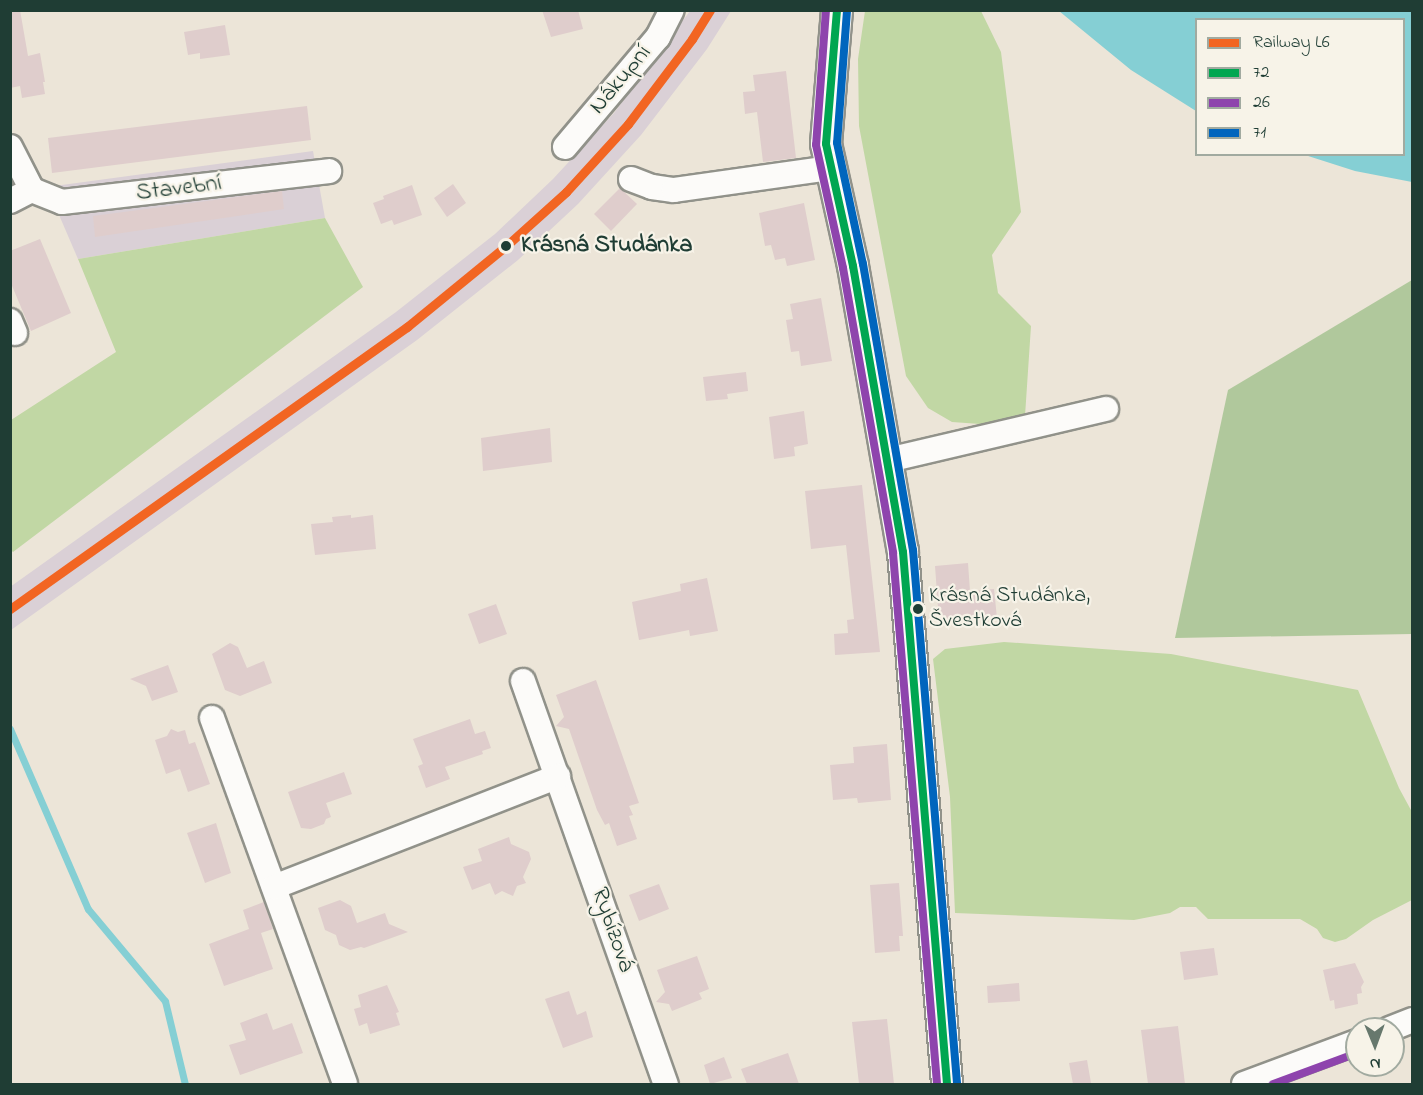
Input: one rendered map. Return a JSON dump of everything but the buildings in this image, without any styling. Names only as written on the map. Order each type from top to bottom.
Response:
[{"type":"main road","points":[[837,10],[826,144],[853,266],[903,552],[947,1084]]},
{"type":"street","name":"Nákupní","points":[[565,147],[658,37],[672,10]]},
{"type":"street","name":"Stavební","points":[[10,147],[21,195],[62,202],[329,171]]},
{"type":"street","points":[[631,179],[652,187],[674,190],[831,168]]},
{"type":"street","points":[[888,460],[1106,409]]},
{"type":"street","name":"Rybízová","points":[[523,681],[666,1084]]},
{"type":"street","points":[[212,718],[345,1084]]},
{"type":"street","points":[[274,887],[558,776]]},
{"type":"street","points":[[1244,1084],[1345,1046]]},
{"type":"shaded area","points":[[690,11],[731,11],[707,49],[641,135],[578,204],[518,260],[417,340],[11,630],[10,587],[396,312],[495,234],[553,179],[614,113]]},
{"type":"shaded area","points":[[313,151],[325,218],[78,259],[47,187]]},
{"type":"green space","points":[[865,11],[981,11],[1001,52],[1021,212],[992,255],[998,293],[1031,326],[1025,416],[994,425],[952,422],[928,408],[906,376],[859,126],[858,59]]},
{"type":"green space","points":[[325,218],[363,287],[13,552],[10,549],[11,420],[116,352],[78,259]]},
{"type":"green space","points":[[1412,280],[1412,634],[1175,638],[1228,390]]},
{"type":"green space","points":[[1004,642],[1171,654],[1358,690],[1399,788],[1412,812],[1412,900],[1373,920],[1346,939],[1335,942],[1323,938],[1317,929],[1300,919],[1208,919],[1196,907],[1180,907],[1170,913],[1134,920],[955,913],[950,797],[933,659],[945,649]]},
{"type":"water","points":[[1059,11],[1412,11],[1412,182],[1355,171],[1308,156],[1405,156],[1405,18],[1195,18],[1195,110],[1131,70]]},
{"type":"waterway","points":[[10,729],[88,909],[165,1001],[185,1084]]},
{"type":"rail line","name":"L6","points":[[10,609],[407,327],[506,246],[566,192],[628,124],[692,39],[710,10]]},
{"type":"transit line","name":"26","points":[[826,10],[816,145],[843,268],[893,553],[937,1084]]},
{"type":"transit line","name":"72","points":[[837,10],[826,144],[853,266],[903,552],[947,1084]]},
{"type":"transit line","name":"71","points":[[847,11],[837,143],[863,264],[913,550],[957,1083]]},
{"type":"transit line","name":"26","points":[[1273,1084],[1345,1057]]},
{"type":"place","name":"Krásná Studánka","points":[[506,246]]},
{"type":"place","name":"Krásná Studánka, Švestková","points":[[918,609]]}]
